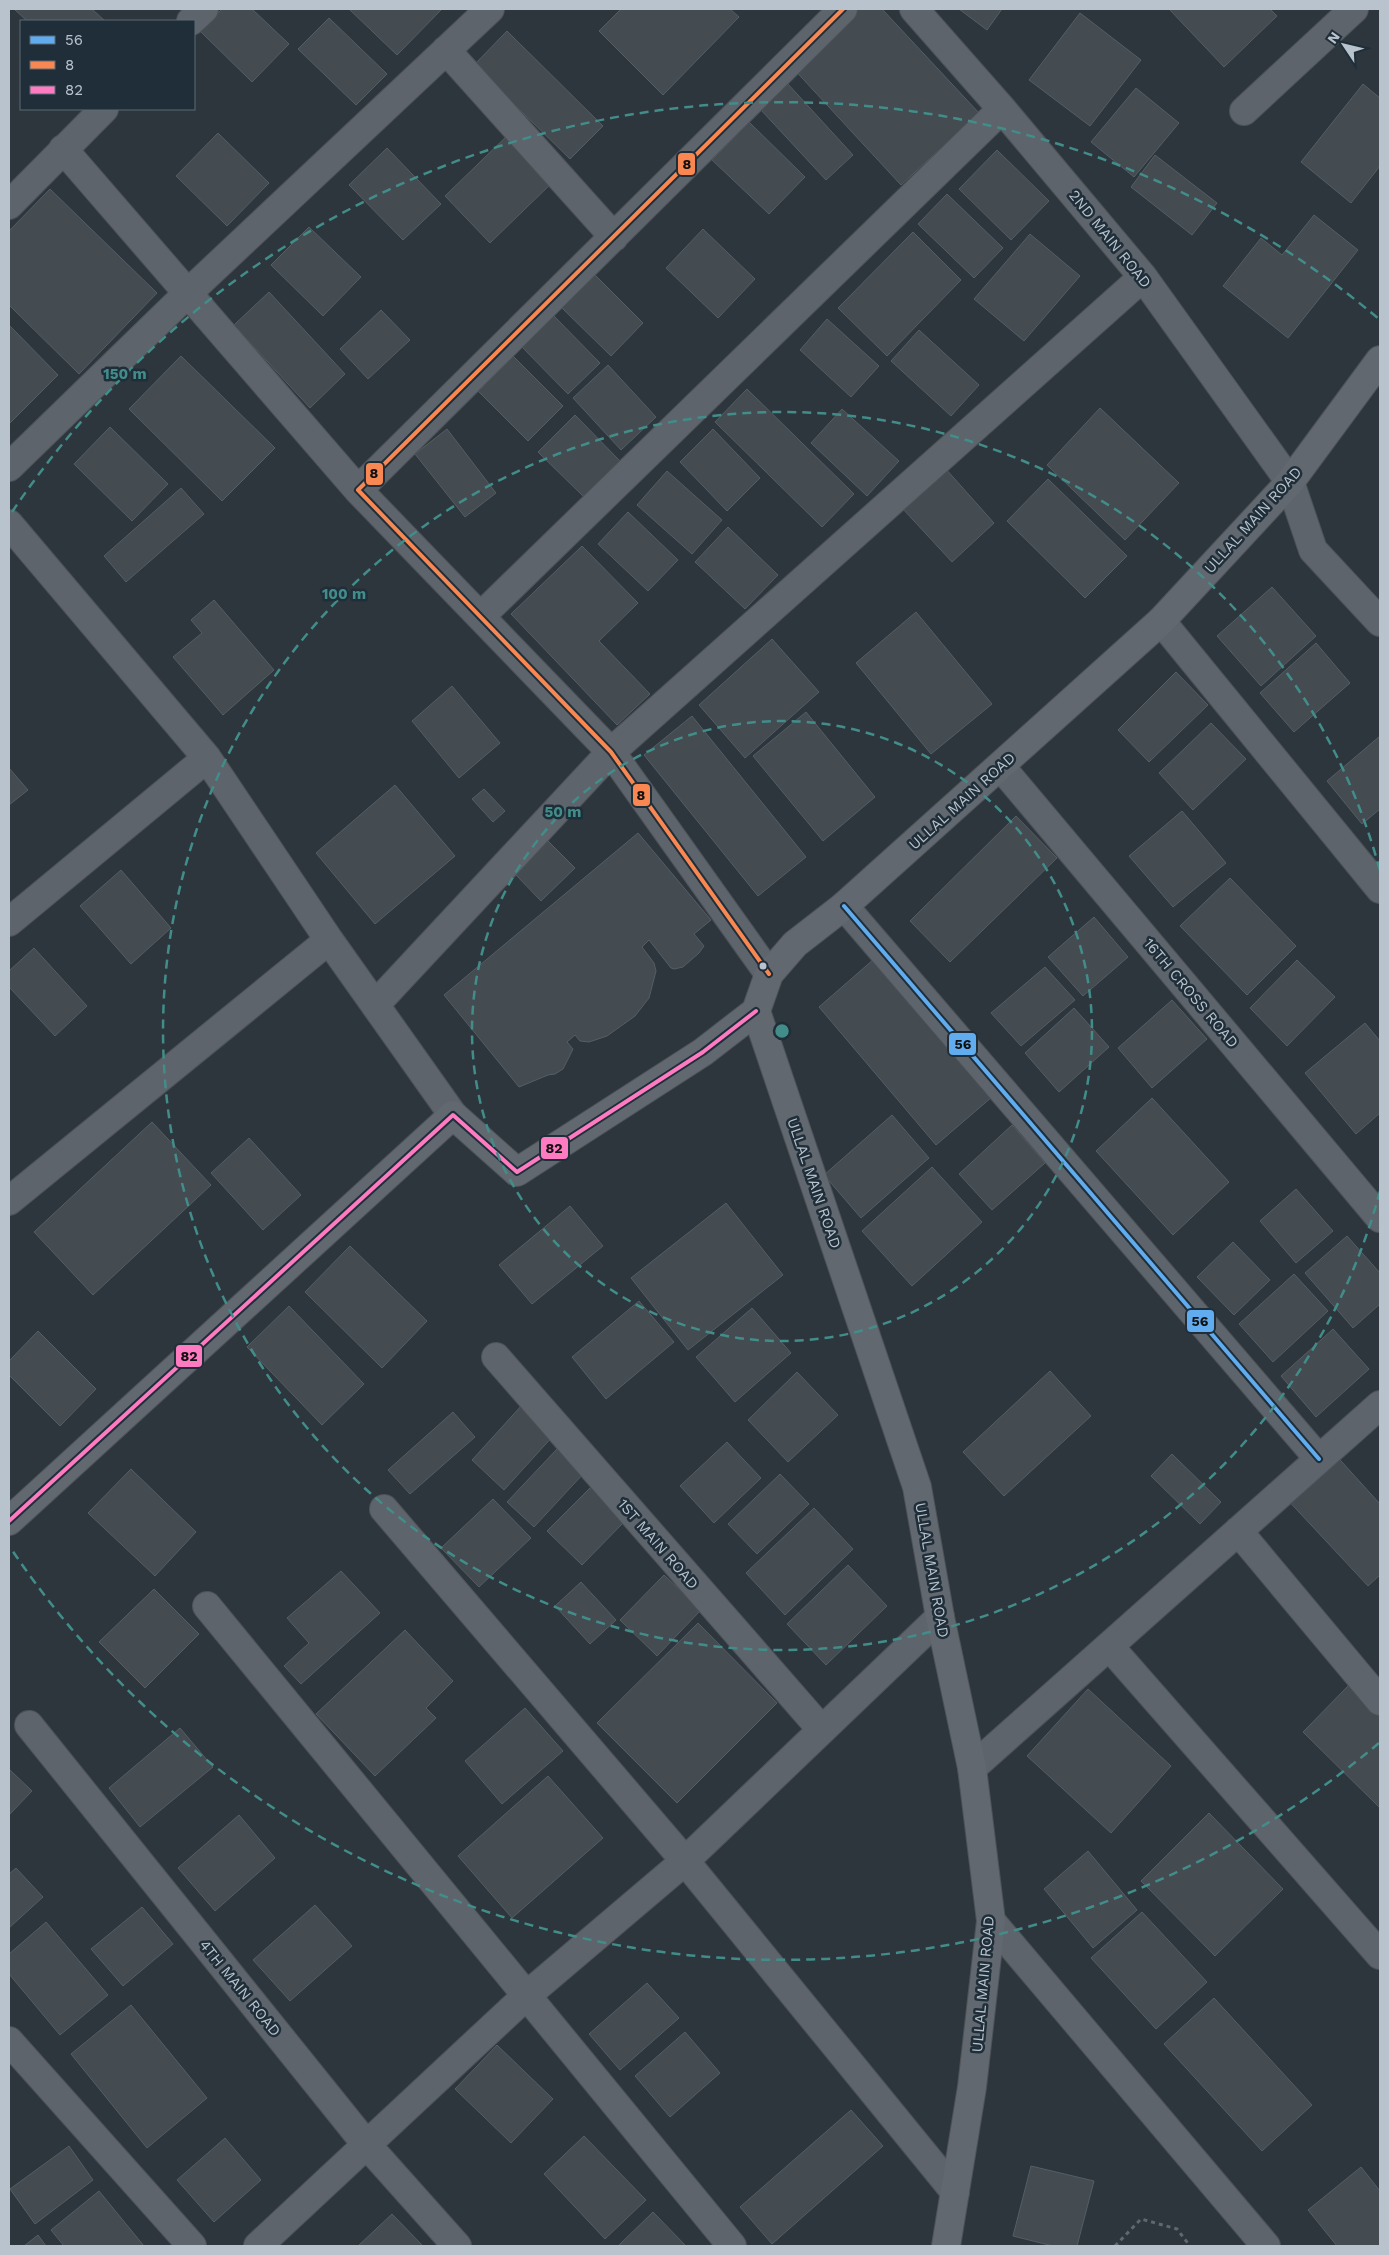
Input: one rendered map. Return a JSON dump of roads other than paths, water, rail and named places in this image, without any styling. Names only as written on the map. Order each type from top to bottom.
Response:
[{"type":"main road","name":"ULLAL MAIN ROAD","points":[[946,2246],[972,2087],[992,1921],[972,1768],[940,1617],[917,1487],[756,1011],[769,974],[795,944],[844,906],[1001,767],[1161,621],[1290,482],[1380,360]]},
{"type":"main road","points":[[9,1521],[453,1115],[518,1172],[703,1052],[756,1011]]},
{"type":"street","points":[[192,20],[204,9]]},
{"type":"street","points":[[9,467],[188,293],[490,9]]},
{"type":"street","points":[[358,490],[843,9]]},
{"type":"street","name":"2ND MAIN ROAD","points":[[914,9],[1002,109],[1144,278],[1290,482],[1313,550],[1380,622]]},
{"type":"street","points":[[1244,112],[1354,9]]},
{"type":"street","points":[[446,50],[614,237]]},
{"type":"street","points":[[481,616],[1002,109]]},
{"type":"street","points":[[9,205],[103,110]]},
{"type":"street","points":[[63,149],[358,490],[611,752],[769,974]]},
{"type":"street","points":[[375,1004],[611,752],[1144,278]]},
{"type":"street","points":[[9,524],[207,758],[329,940],[453,1115]]},
{"type":"street","points":[[1161,621],[1380,889]]},
{"type":"street","points":[[12,913],[207,758]]},
{"type":"street","name":"16TH CROSS ROAD","points":[[1001,767],[1380,1218]]},
{"type":"street","points":[[844,906],[1319,1459]]},
{"type":"street","points":[[9,1201],[329,940]]},
{"type":"street","name":"1ST MAIN ROAD","points":[[496,1356],[822,1730]]},
{"type":"street","points":[[972,1768],[1380,1405]]},
{"type":"street","points":[[384,1509],[685,1861],[955,2192]]},
{"type":"street","points":[[1238,1531],[1380,1701]]},
{"type":"street","points":[[206,1606],[732,2246]]},
{"type":"street","points":[[258,2246],[526,1996],[685,1861],[940,1617]]},
{"type":"street","points":[[1109,1646],[1380,1955]]},
{"type":"street","name":"4TH MAIN ROAD","points":[[29,1726],[366,2144],[457,2246]]},
{"type":"street","points":[[992,1921],[1266,2246]]},
{"type":"street","points":[[9,2041],[192,2246]]}]
